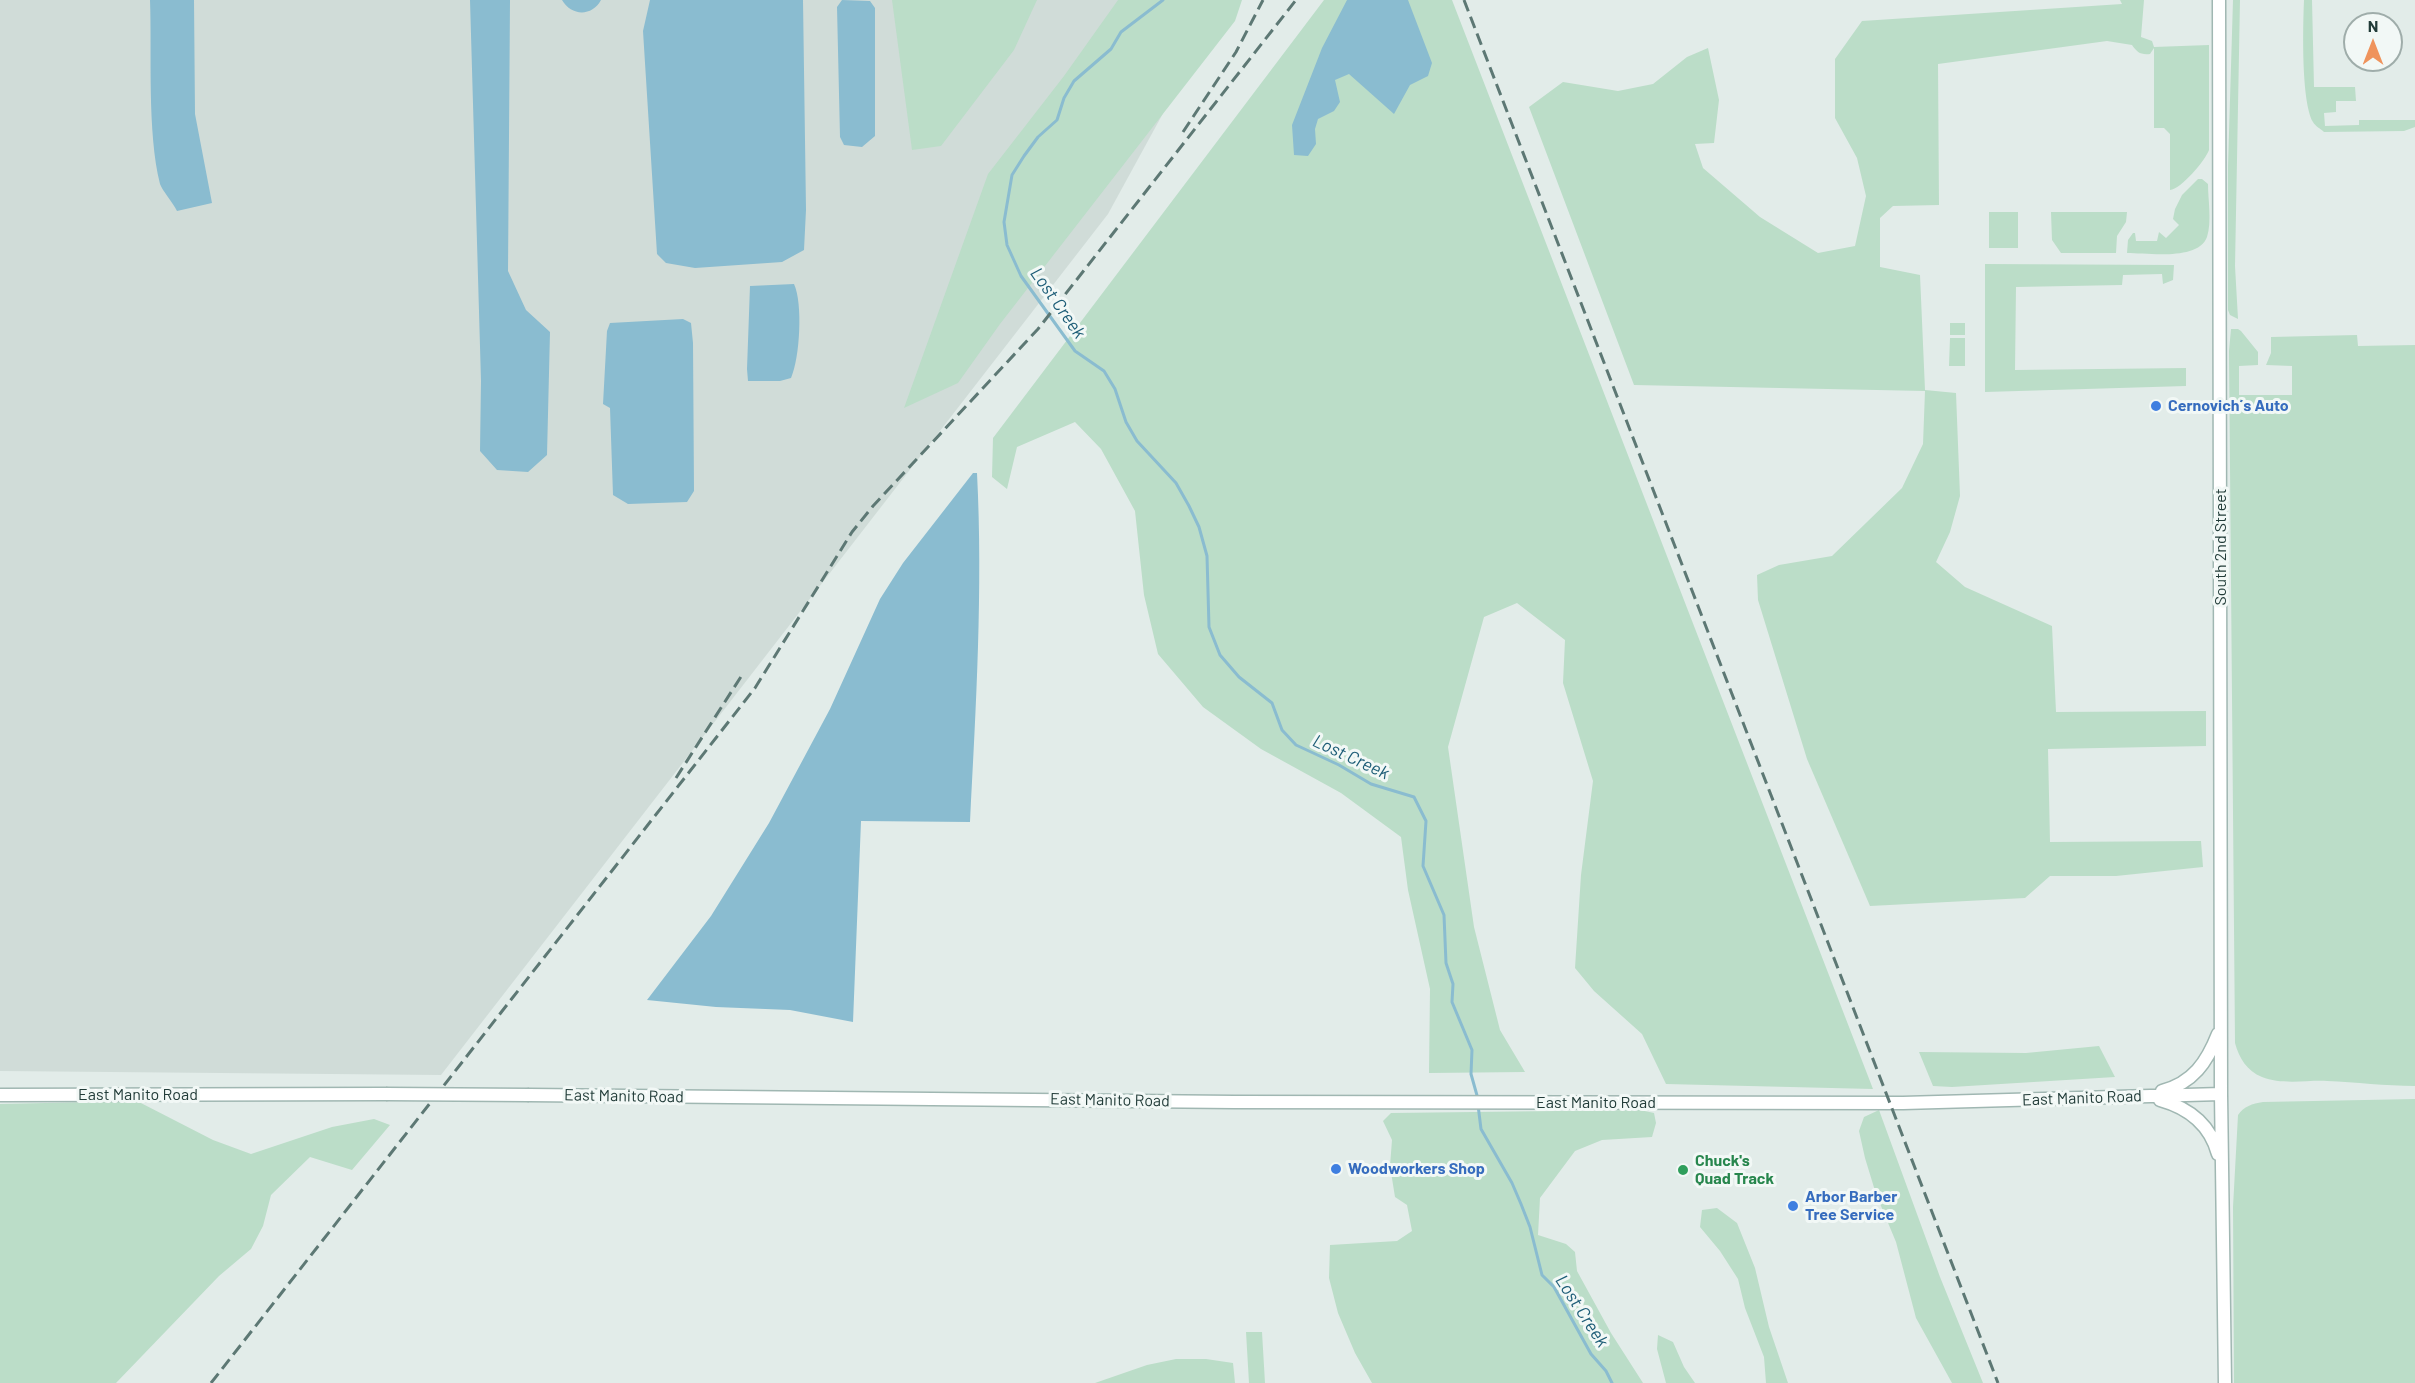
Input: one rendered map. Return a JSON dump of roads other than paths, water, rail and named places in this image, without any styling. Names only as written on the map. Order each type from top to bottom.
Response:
[{"type":"street","name":"South 2nd Street","points":[[2219,4],[2222,1172]]},
{"type":"street","points":[[2144,1096],[2172,1088],[2194,1076],[2206,1060],[2220,1027]]},
{"type":"street","name":"East Manito Road","points":[[0,1095],[386,1094],[1513,1103],[1903,1103],[2221,1094]]},
{"type":"street","points":[[2144,1096],[2174,1104],[2193,1114],[2208,1130],[2215,1143],[2222,1172],[2225,1383]]},
{"type":"water","points":[[150,0],[194,0],[195,114],[212,203],[177,211],[160,184],[153,141]]},
{"type":"water","points":[[470,0],[510,0],[508,271],[526,310],[550,332],[547,455],[528,472],[497,470],[480,451],[481,381]]},
{"type":"water","points":[[562,0],[601,0],[597,6],[587,12],[576,12]]},
{"type":"water","points":[[650,0],[803,0],[806,210],[804,250],[782,262],[695,268],[666,263],[657,254],[643,31]]},
{"type":"water","points":[[842,0],[870,1],[875,8],[875,136],[862,147],[844,145],[840,137],[837,7]]},
{"type":"water","points":[[1347,0],[1408,0],[1432,63],[1428,76],[1410,85],[1394,114],[1349,74],[1335,80],[1340,102],[1334,111],[1318,119],[1315,129],[1316,144],[1308,156],[1294,155],[1292,125],[1322,48]]},
{"type":"water","points":[[794,284],[799,304],[799,331],[797,358],[791,378],[780,381],[748,381],[750,286]]},
{"type":"water","points":[[683,319],[691,323],[693,343],[694,491],[687,502],[628,504],[613,495],[610,408],[603,404],[607,331],[610,323]]},
{"type":"water","points":[[973,473],[977,473],[979,604],[970,822],[861,821],[853,1022],[790,1010],[716,1007],[647,1000],[711,916],[769,823],[830,709],[880,599],[903,563]]},
{"type":"waterway","name":"Lost Creek","points":[[1163,0],[1121,32],[1111,49],[1074,81],[1064,98],[1057,120],[1038,137],[1024,156],[1012,175],[1004,222],[1007,245],[1021,276],[1075,351],[1104,371],[1115,389],[1126,422],[1137,441],[1176,483],[1189,506],[1199,527],[1207,556],[1209,627],[1220,655],[1239,677],[1272,703],[1282,730],[1296,745],[1339,765],[1371,784],[1414,797],[1426,821],[1423,866],[1444,915],[1446,963],[1453,984],[1452,1002],[1472,1050],[1471,1074],[1478,1099]]},
{"type":"waterway","name":"Lost Creek","points":[[1478,1105],[1481,1129],[1512,1183],[1530,1227],[1542,1275],[1554,1287],[1591,1354],[1606,1371],[1612,1383]]},
{"type":"railway","points":[[1183,132],[1236,52],[1263,0]]},
{"type":"railway","points":[[211,1383],[755,688],[852,532],[873,506],[1038,329],[1296,0]]},
{"type":"railway","points":[[1464,0],[1998,1383]]},
{"type":"railway","points":[[676,778],[744,672]]},
{"type":"place","name":"Cernovich´s Auto","points":[[2156,406]]},
{"type":"place","name":"Woodworkers Shop","points":[[1336,1169]]},
{"type":"place","name":"Chuck's Quad Track","points":[[1683,1170]]},
{"type":"place","name":"Arbor Barber Tree Service","points":[[1793,1206]]}]
